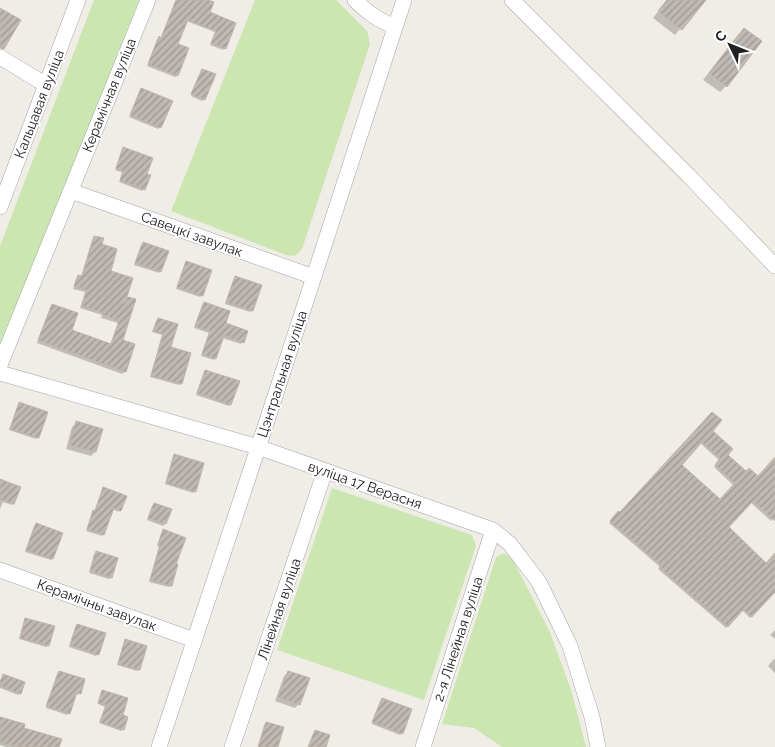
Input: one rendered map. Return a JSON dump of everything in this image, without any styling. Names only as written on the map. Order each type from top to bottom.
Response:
[{"type":"street","name":"Кальцавая вуліца","points":[[0,208],[78,0]]},
{"type":"street","name":"Керамічная вуліца","points":[[0,366],[148,0]]},
{"type":"street","points":[[355,0],[371,15],[395,27]]},
{"type":"street","name":"Цэнтральная вуліца","points":[[159,747],[404,0]]},
{"type":"street","points":[[512,0],[682,169],[775,266]]},
{"type":"street","points":[[0,58],[46,84]]},
{"type":"street","name":"Савецкі завулак","points":[[71,191],[314,277]]},
{"type":"street","name":"вуліца 17 Верасня","points":[[0,373],[258,447],[494,530],[510,544],[539,582],[570,646],[592,718],[598,747]]},
{"type":"street","name":"Лінейная вуліца","points":[[232,747],[325,471]]},
{"type":"street","name":"2-я Лінейная вуліца","points":[[423,747],[494,530]]},
{"type":"street","name":"Керамічны завулак","points":[[0,570],[194,640]]},
{"type":"green space","points":[[94,0],[139,0],[0,349],[0,246]]},
{"type":"green space","points":[[255,0],[336,0],[367,31],[370,44],[302,249],[295,256],[286,255],[171,211]]},
{"type":"green space","points":[[332,488],[472,535],[476,546],[424,700],[277,650]]},
{"type":"green space","points":[[504,553],[512,558],[550,632],[572,693],[586,747],[502,747],[474,728],[442,724],[496,557]]},
{"type":"building","points":[[176,0],[208,0],[214,2],[210,12],[236,23],[226,49],[211,43],[216,31],[188,20],[178,44],[189,48],[178,76],[148,64]]},
{"type":"building","points":[[667,0],[706,0],[682,30],[658,11]]},
{"type":"building","points":[[0,8],[21,20],[4,49],[0,48]]},
{"type":"building","points":[[744,28],[762,41],[727,87],[709,73]]},
{"type":"building","points":[[202,69],[216,74],[205,100],[191,94]]},
{"type":"building","points":[[141,88],[173,101],[161,128],[130,115]]},
{"type":"building","points":[[123,147],[153,158],[147,174],[151,175],[145,190],[120,180],[123,171],[116,168]]},
{"type":"building","points":[[94,236],[104,238],[102,244],[117,249],[111,271],[133,278],[124,306],[128,297],[136,299],[123,340],[135,344],[126,372],[38,340],[52,304],[78,313],[72,330],[111,344],[119,321],[103,315],[104,313],[82,306],[87,290],[74,286],[78,275],[82,276]]},
{"type":"building","points":[[143,242],[169,251],[161,272],[135,263]]},
{"type":"building","points":[[186,261],[212,270],[203,296],[177,287]]},
{"type":"building","points":[[235,276],[262,285],[253,311],[226,302]]},
{"type":"building","points":[[204,302],[230,311],[226,323],[248,331],[244,343],[224,336],[216,359],[202,354],[210,331],[195,326]]},
{"type":"building","points":[[158,318],[178,324],[171,347],[191,353],[182,384],[151,376],[163,334],[153,331]]},
{"type":"building","points":[[205,370],[240,381],[231,405],[197,393]]},
{"type":"building","points":[[19,402],[48,412],[39,438],[10,429]]},
{"type":"building","points":[[712,412],[722,420],[713,431],[733,449],[728,455],[746,471],[749,468],[758,476],[775,457],[775,521],[753,501],[729,527],[766,563],[775,553],[775,592],[752,617],[744,609],[728,627],[610,521],[618,511],[620,512]],"holes":[[[702,442],[720,458],[715,465],[735,483],[720,499],[682,465]]]},
{"type":"building","points":[[76,421],[103,429],[96,452],[69,445]]},
{"type":"building","points":[[174,454],[204,463],[196,492],[166,483]]},
{"type":"building","points":[[0,479],[21,487],[14,504],[0,499]]},
{"type":"building","points":[[103,487],[127,496],[121,511],[114,508],[104,535],[87,529]]},
{"type":"building","points":[[154,503],[172,509],[166,524],[148,518]]},
{"type":"building","points":[[36,523],[63,533],[53,559],[26,550]]},
{"type":"building","points":[[163,529],[186,538],[176,564],[178,564],[172,586],[150,580]]},
{"type":"building","points":[[96,551],[118,558],[112,578],[90,571]]},
{"type":"building","points":[[25,618],[55,626],[49,646],[20,638]]},
{"type":"building","points":[[77,624],[106,633],[99,655],[70,645]]},
{"type":"building","points":[[125,639],[147,646],[140,670],[118,664]]},
{"type":"building","points":[[59,671],[85,679],[81,694],[77,692],[70,714],[46,706]]},
{"type":"building","points":[[288,671],[310,678],[300,705],[278,697]]},
{"type":"building","points":[[3,674],[25,682],[21,694],[0,686]]},
{"type":"building","points":[[102,690],[128,698],[123,715],[128,717],[124,730],[100,722],[106,705],[98,703]]},
{"type":"building","points":[[382,698],[412,709],[403,734],[372,722]]},
{"type":"building","points":[[0,717],[25,724],[24,728],[62,739],[59,747],[16,747],[0,742]]},
{"type":"building","points":[[266,722],[284,727],[278,747],[258,747]]},
{"type":"building","points":[[315,730],[330,735],[326,747],[308,747]]}]
